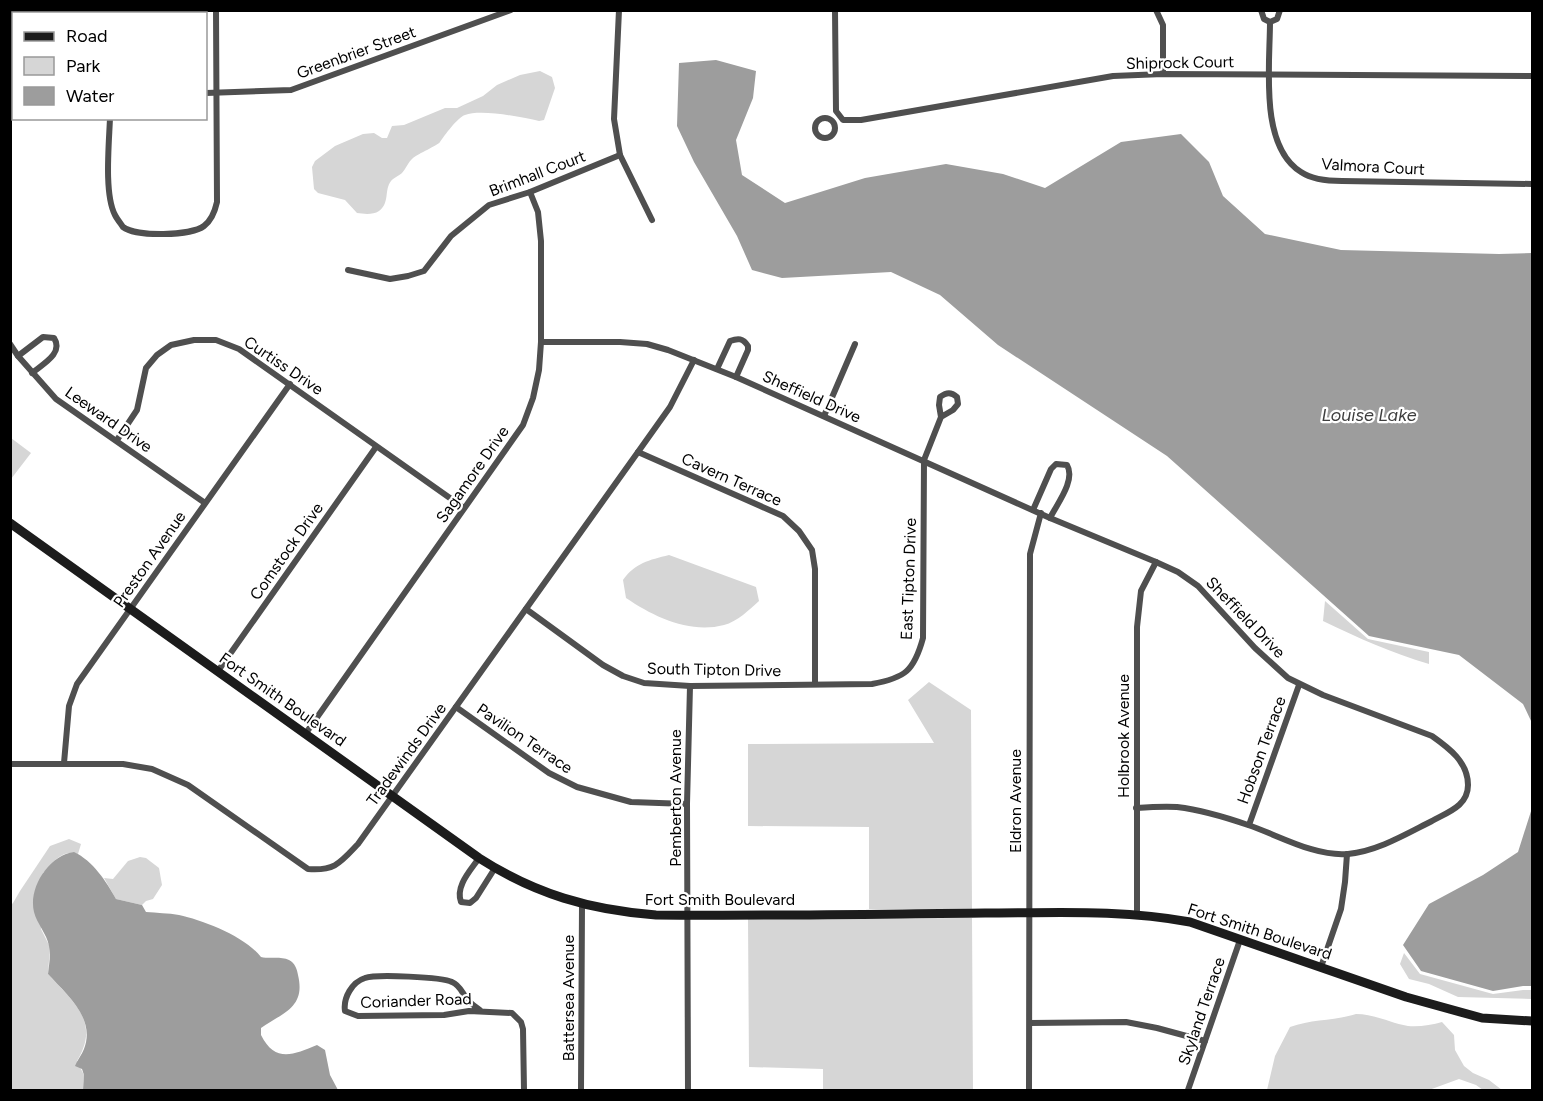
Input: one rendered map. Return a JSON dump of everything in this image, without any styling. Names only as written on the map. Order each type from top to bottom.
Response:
[{"type":"street","points":[[110,120],[109,194],[115,215],[124,227],[140,233],[191,232],[205,225],[214,214],[217,202],[216,10]]},
{"type":"street","name":"Greenbrier Street","points":[[207,93],[291,90],[511,10]]},
{"type":"street","points":[[619,10],[614,119],[620,155],[652,220]]},
{"type":"street","points":[[832,122],[838,113],[835,10]]},
{"type":"street","points":[[1156,10],[1163,25],[1163,74]]},
{"type":"street","points":[[1262,10],[1264,19],[1270,22],[1277,19],[1280,10]]},
{"type":"street","name":"Valmora Court","points":[[1270,22],[1272,124],[1277,141],[1287,158],[1300,172],[1319,180],[1533,184]]},
{"type":"street","name":"Shiprock Court","points":[[838,113],[843,120],[861,120],[1113,76],[1163,74],[1533,76]]},
{"type":"street","name":"Brimhall Court","points":[[348,270],[390,279],[424,271],[451,236],[489,205],[530,192],[620,155]]},
{"type":"street","name":"Sagamore Drive","points":[[306,733],[523,425],[533,399],[539,370],[541,342],[541,241],[538,212],[530,192]]},
{"type":"street","points":[[18,356],[44,337],[54,338],[58,346],[56,352],[32,373]]},
{"type":"street","points":[[717,369],[730,341],[737,338],[742,340],[748,346],[736,377]]},
{"type":"street","name":"Curtiss Drive","points":[[117,440],[137,410],[146,368],[157,355],[171,345],[194,340],[216,340],[239,349],[464,508]]},
{"type":"street","name":"Sheffield Drive","points":[[541,342],[647,344],[694,360],[924,460],[1050,518],[1178,572],[1198,586],[1255,648],[1288,678],[1299,685],[1432,736],[1446,746],[1465,767],[1468,789],[1464,801],[1454,809],[1393,840],[1373,848],[1347,854],[1314,850],[1249,825],[1201,811],[1184,808],[1136,808]]},
{"type":"street","name":"Leeward Drive","points":[[10,344],[56,399],[205,503]]},
{"type":"street","points":[[824,416],[855,344]]},
{"type":"street","name":"Tradewinds Drive","points":[[10,764],[123,764],[152,770],[188,785],[308,868],[323,870],[335,867],[358,844],[638,452],[670,406],[694,360]]},
{"type":"street","name":"Preston Avenue","points":[[64,763],[69,706],[77,684],[290,384]]},
{"type":"street","points":[[924,460],[941,417]]},
{"type":"street","name":"Comstock Drive","points":[[218,671],[376,447]]},
{"type":"street","name":"Cavern Terrace","points":[[638,452],[783,516],[799,531],[812,550],[815,569],[815,684]]},
{"type":"street","name":"East Tipton Drive","points":[[815,684],[872,684],[896,680],[911,667],[918,654],[922,638],[924,460]]},
{"type":"street","points":[[1033,510],[1051,469],[1056,464],[1067,465],[1070,472],[1069,481],[1050,518]]},
{"type":"street","name":"Eldron Avenue","points":[[1029,1090],[1030,554],[1041,513]]},
{"type":"street","name":"Fort Smith Boulevard","points":[[10,523],[479,858],[533,888],[582,905],[630,913],[689,915],[1137,914],[1190,922],[1406,997],[1482,1018],[1533,1021]]},
{"type":"street","name":"Holbrook Avenue","points":[[1137,914],[1137,627],[1141,591],[1156,562]]},
{"type":"street","name":"South Tipton Drive","points":[[526,609],[603,665],[623,676],[644,683],[690,686],[815,684]]},
{"type":"street","name":"Hobson Terrace","points":[[1249,825],[1299,685]]},
{"type":"street","name":"Pemberton Avenue","points":[[688,1090],[687,804],[690,686]]},
{"type":"street","name":"Pavilion Terrace","points":[[456,707],[549,773],[577,787],[631,802],[687,804]]},
{"type":"street","points":[[1321,966],[1341,909],[1346,882],[1347,854]]},
{"type":"street","points":[[479,858],[460,886],[461,902],[470,903],[476,898],[495,868]]},
{"type":"street","name":"Battersea Avenue","points":[[582,905],[582,1090]]},
{"type":"street","name":"Skyland Terrace","points":[[1188,1090],[1240,940]]},
{"type":"street","name":"Coriander Road","points":[[481,1011],[466,998],[454,982],[442,979],[372,976],[359,981],[351,988],[344,1006],[345,1011],[358,1016],[435,1016],[481,1011],[512,1013],[521,1022],[524,1090]]},
{"type":"street","points":[[1030,1023],[1126,1022],[1205,1041]]},
{"type":"green space","points":[[540,71],[552,77],[555,88],[544,120],[491,113],[472,113],[462,116],[438,143],[413,158],[402,173],[392,180],[385,204],[379,211],[368,214],[357,213],[345,200],[318,193],[314,189],[312,167],[315,161],[335,146],[363,134],[374,133],[387,138],[392,126],[404,125],[445,108],[457,108],[483,96],[497,85],[520,75]]},
{"type":"green space","points":[[11,438],[31,453],[11,479]]},
{"type":"green space","points":[[669,555],[756,587],[759,601],[734,621],[724,625],[698,627],[660,617],[626,598],[623,580],[632,570],[643,563]]},
{"type":"green space","points":[[1325,601],[1368,639],[1429,652],[1429,664],[1375,645],[1323,621]]},
{"type":"green space","points":[[929,682],[971,710],[972,909],[869,909],[869,827],[748,826],[748,744],[934,743],[908,700]]},
{"type":"green space","points":[[69,839],[81,844],[78,854],[63,855],[43,873],[41,929],[50,947],[48,974],[81,1013],[85,1024],[84,1047],[77,1061],[84,1075],[83,1090],[11,1090],[11,905],[50,846]]},
{"type":"green space","points":[[140,857],[146,858],[159,868],[162,885],[153,899],[142,905],[116,899],[104,878],[113,879],[128,861]]},
{"type":"green space","points":[[972,918],[973,1090],[823,1090],[823,1069],[749,1067],[748,919]]},
{"type":"green space","points":[[1404,953],[1420,974],[1493,994],[1532,990],[1532,999],[1458,997],[1429,984],[1409,979],[1400,964]]},
{"type":"green space","points":[[1356,1014],[1370,1015],[1408,1026],[1425,1026],[1442,1022],[1454,1035],[1455,1050],[1464,1066],[1502,1090],[1483,1090],[1459,1079],[1429,1090],[1267,1090],[1275,1056],[1290,1027]]},
{"type":"water","name":"Louise Lake","points":[[716,60],[756,71],[753,98],[736,140],[742,175],[785,203],[865,178],[946,164],[1003,174],[1045,188],[1121,142],[1181,134],[1209,162],[1223,196],[1265,234],[1341,250],[1532,253],[1532,723],[1523,704],[1459,655],[1369,636],[1167,456],[998,345],[940,295],[891,272],[782,278],[752,270],[737,236],[694,162],[677,126],[679,63]]},
{"type":"water","points":[[1532,808],[1532,986],[1493,991],[1421,971],[1403,945],[1429,904],[1483,875],[1518,852]]},
{"type":"water","points":[[74,852],[93,866],[116,899],[142,905],[146,912],[179,915],[200,921],[235,936],[261,957],[283,958],[293,963],[298,975],[299,995],[290,1008],[261,1028],[261,1035],[272,1050],[279,1053],[292,1054],[317,1045],[325,1050],[330,1075],[338,1090],[83,1090],[82,1069],[75,1066],[84,1049],[87,1038],[86,1027],[77,1007],[48,974],[49,946],[35,916],[33,903],[37,883],[42,874],[56,859]]}]
